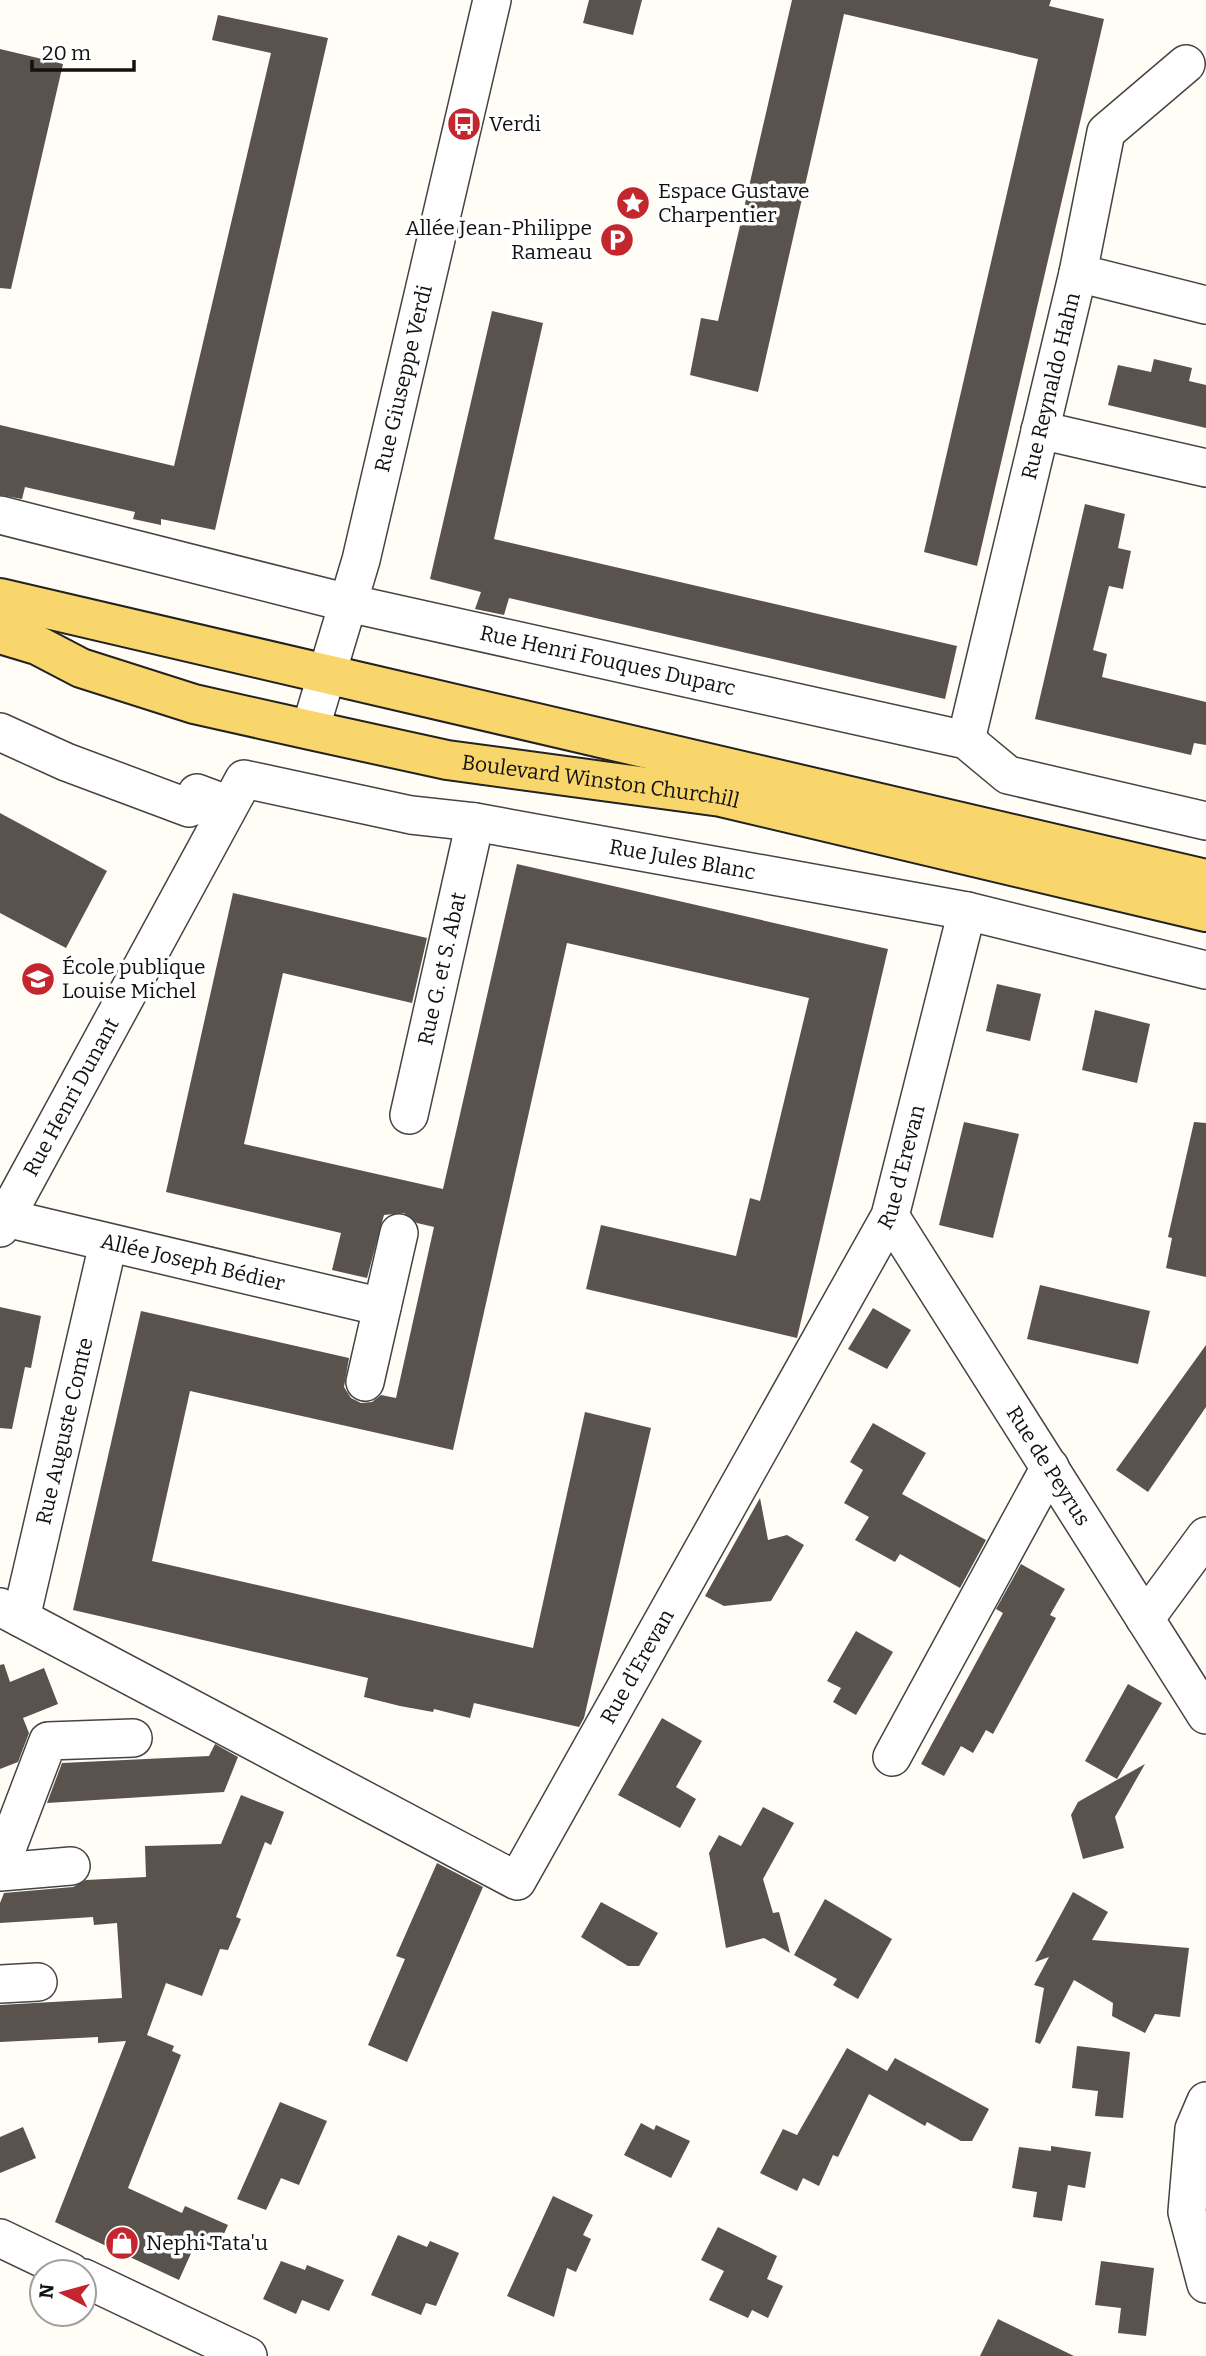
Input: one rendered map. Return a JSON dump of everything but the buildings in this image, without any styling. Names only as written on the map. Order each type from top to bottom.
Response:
[{"type":"main road","name":"Boulevard Winston Churchill","points":[[0,598],[1206,879]]},
{"type":"main road","name":"Boulevard Winston Churchill","points":[[0,634],[37,645],[81,668],[194,704],[447,760],[721,797],[1206,912]]},
{"type":"street","name":"Rue Giuseppe Verdi","points":[[310,730],[361,559],[492,0]]},
{"type":"street","name":"Rue Reynaldo Hahn","points":[[966,740],[1078,273],[1106,132],[1186,64]]},
{"type":"street","points":[[1078,273],[1206,305]]},
{"type":"street","points":[[1040,430],[1206,468]]},
{"type":"street","name":"Rue Henri Fouques Duparc","points":[[0,515],[348,603],[966,740],[1008,775],[1206,821]]},
{"type":"street","points":[[0,732],[66,762],[189,808],[197,793],[229,805]]},
{"type":"street","name":"Rue Jules Blanc","points":[[200,856],[244,779],[411,815],[475,822],[967,911],[1206,970]]},
{"type":"street","name":"Rue G. et S. Abat","points":[[410,1115],[475,822]]},
{"type":"street","name":"Rue Henri Dunant","points":[[3,1223],[200,856]]},
{"type":"street","name":"Rue d'Erevan","points":[[10,1612],[517,1881],[890,1216],[967,911]]},
{"type":"street","name":"Rue de Peyrus","points":[[890,1216],[1206,1715]]},
{"type":"street","name":"Allée Joseph Bédier","points":[[3,1223],[108,1244],[382,1307]]},
{"type":"street","points":[[365,1382],[399,1233]]},
{"type":"street","name":"Rue Auguste Comte","points":[[10,1612],[108,1244]]},
{"type":"street","points":[[892,1757],[1050,1467]]},
{"type":"street","points":[[1145,1619],[1206,1536]]},
{"type":"street","points":[[0,1867],[48,1741],[133,1738]]},
{"type":"street","points":[[0,1872],[71,1867]]},
{"type":"street","points":[[0,1984],[38,1982]]},
{"type":"street","points":[[1206,2101],[1194,2129],[1187,2212],[1206,2284]]},
{"type":"street","points":[[0,2238],[42,2258]]},
{"type":"street","points":[[98,2285],[248,2356]]},
{"type":"place","name":"Verdi","points":[[464,124]]},
{"type":"place","name":"Espace Gustave Charpentier","points":[[633,203]]},
{"type":"place","name":"Allée Jean-Philippe Rameau","points":[[617,240]]},
{"type":"place","name":"École publique Louise Michel","points":[[38,979]]},
{"type":"place","name":"Nephi Tata'u","points":[[122,2243]]}]
